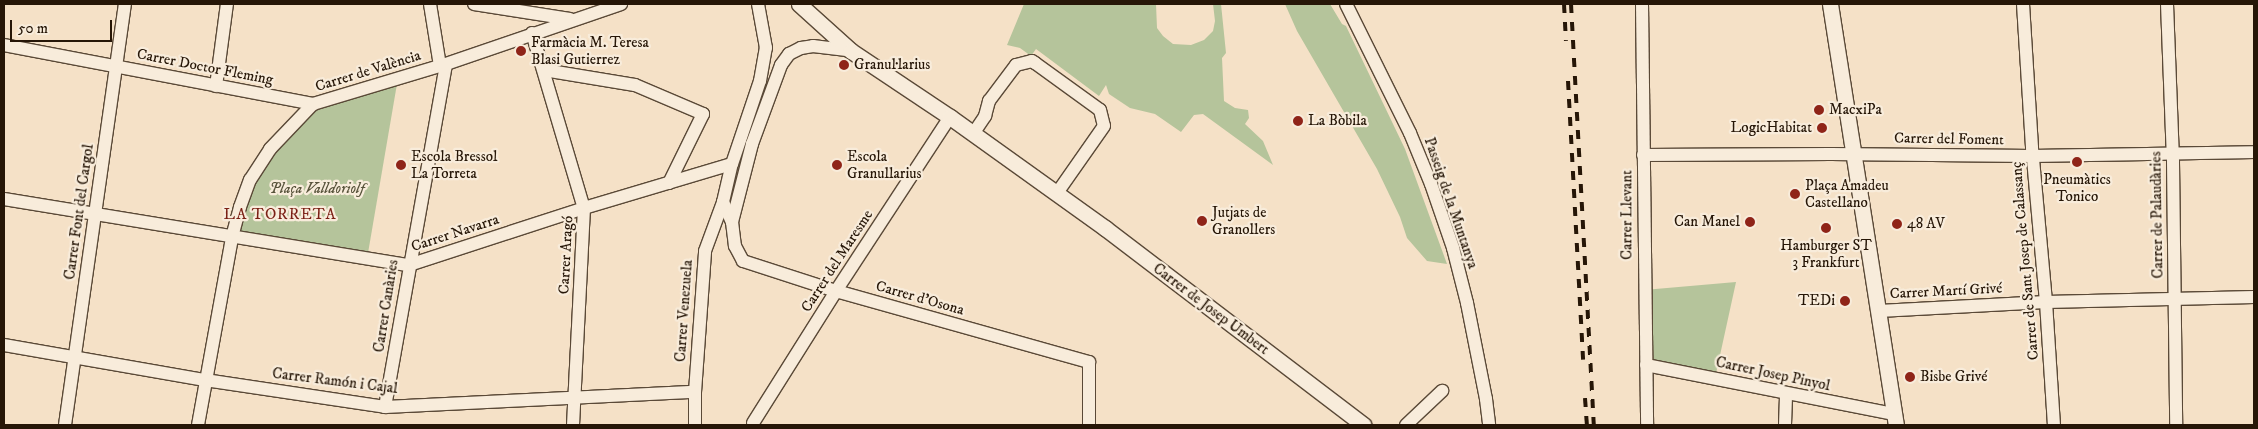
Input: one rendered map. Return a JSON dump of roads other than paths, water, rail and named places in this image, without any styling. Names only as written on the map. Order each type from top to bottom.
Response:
[{"type":"street","name":"Carrer Font del Cargol","points":[[65,425],[125,4]]},
{"type":"street","points":[[216,86],[227,4]]},
{"type":"street","name":"Carrer Canàries","points":[[385,407],[443,65],[430,4]]},
{"type":"street","points":[[474,4],[572,20]]},
{"type":"street","name":"Carrer de València","points":[[198,425],[232,237],[250,180],[270,149],[312,104],[443,65],[621,4]]},
{"type":"street","name":"Carrer Venezuela","points":[[696,425],[694,392],[705,251],[723,202],[732,164],[760,81],[766,48],[758,4]]},
{"type":"street","name":"Carrer de Josep Umbert","points":[[800,4],[851,51],[950,117],[1057,194],[1364,425]]},
{"type":"street","name":"Passeig de la Muntanya","points":[[1346,4],[1410,134],[1431,184],[1453,248],[1467,303],[1486,399],[1489,425]]},
{"type":"street","name":"Carrer Llevant","points":[[1642,4],[1647,425]]},
{"type":"street","points":[[1830,4],[1895,420]]},
{"type":"street","name":"Carrer de Sant Josep de Calassanç","points":[[2023,4],[2032,156],[2046,302],[2054,425]]},
{"type":"street","name":"Carrer de Palaudàries","points":[[2167,4],[2173,153],[2176,425]]},
{"type":"street","name":"Carrer Aragó","points":[[532,33],[584,208],[573,425]]},
{"type":"street","name":"Carrer Doctor Fleming","points":[[4,45],[312,104]]},
{"type":"street","name":"Carrer de Josep Umbert","points":[[732,222],[752,144],[781,65],[789,54],[801,48],[826,47],[851,51]]},
{"type":"street","points":[[973,134],[985,116],[989,101],[1016,65],[1032,61],[1100,110],[1104,126],[1057,194]]},
{"type":"street","points":[[544,70],[635,85],[703,114],[669,183]]},
{"type":"street","name":"Carrer del Maresme","points":[[753,423],[836,291],[950,117]]},
{"type":"street","name":"Carrer del Foment","points":[[1643,155],[1854,154],[2032,156],[2254,152]]},
{"type":"street","name":"Carrer Navarra","points":[[4,199],[409,265],[584,208],[732,164]]},
{"type":"street","points":[[723,202],[732,222]]},
{"type":"street","name":"Carrer d'Osona","points":[[732,222],[735,246],[743,261],[836,291],[1089,362],[1090,425]]},
{"type":"street","name":"Carrer Martí Grivé","points":[[1879,311],[2046,302],[2254,297]]},
{"type":"street","name":"Carrer Ramón i Cajal","points":[[4,345],[205,380],[385,407],[694,392]]},
{"type":"street","name":"Carrer Josep Pinyol","points":[[1646,365],[1786,394],[1895,420]]},
{"type":"street","points":[[1406,425],[1442,391]]},
{"type":"street","points":[[1785,425],[1786,394]]},
{"type":"railway","points":[[1564,4],[1566,41]]},
{"type":"railway","points":[[1571,4],[1594,425]]},
{"type":"railway","points":[[1568,81],[1583,360]]},
{"type":"railway","points":[[1585,398],[1587,425]]},
{"type":"place","name":"Farmàcia M. Teresa Blasi Gutierrez","points":[[521,51]]},
{"type":"place","name":"Granul·larius","points":[[844,65]]},
{"type":"place","name":"MacxiPa","points":[[1819,110]]},
{"type":"place","name":"La Bòbila","points":[[1298,121]]},
{"type":"place","name":"LogicHabitat","points":[[1822,128]]},
{"type":"place","name":"Pneumàtics Tonico","points":[[2077,162]]},
{"type":"place","name":"Escola Bressol La Torreta","points":[[401,165]]},
{"type":"place","name":"Escola Granullarius","points":[[837,165]]},
{"type":"place","name":"Plaça Amadeu Castellano","points":[[1795,194]]},
{"type":"place","name":"Jutjats de Granollers","points":[[1202,221]]},
{"type":"place","name":"Can Manel","points":[[1750,222]]},
{"type":"place","name":"48 AV","points":[[1897,224]]},
{"type":"place","name":"Hamburger ST 3 Frankfurt","points":[[1826,228]]},
{"type":"place","name":"TEDi","points":[[1845,301]]},
{"type":"place","name":"Bisbe Grivé","points":[[1910,377]]},
{"type":"district","name":"LA TORRETA","points":[[280,214]]},
{"type":"park label","name":"Plaça Valldoriolf","points":[[317,189]]}]
